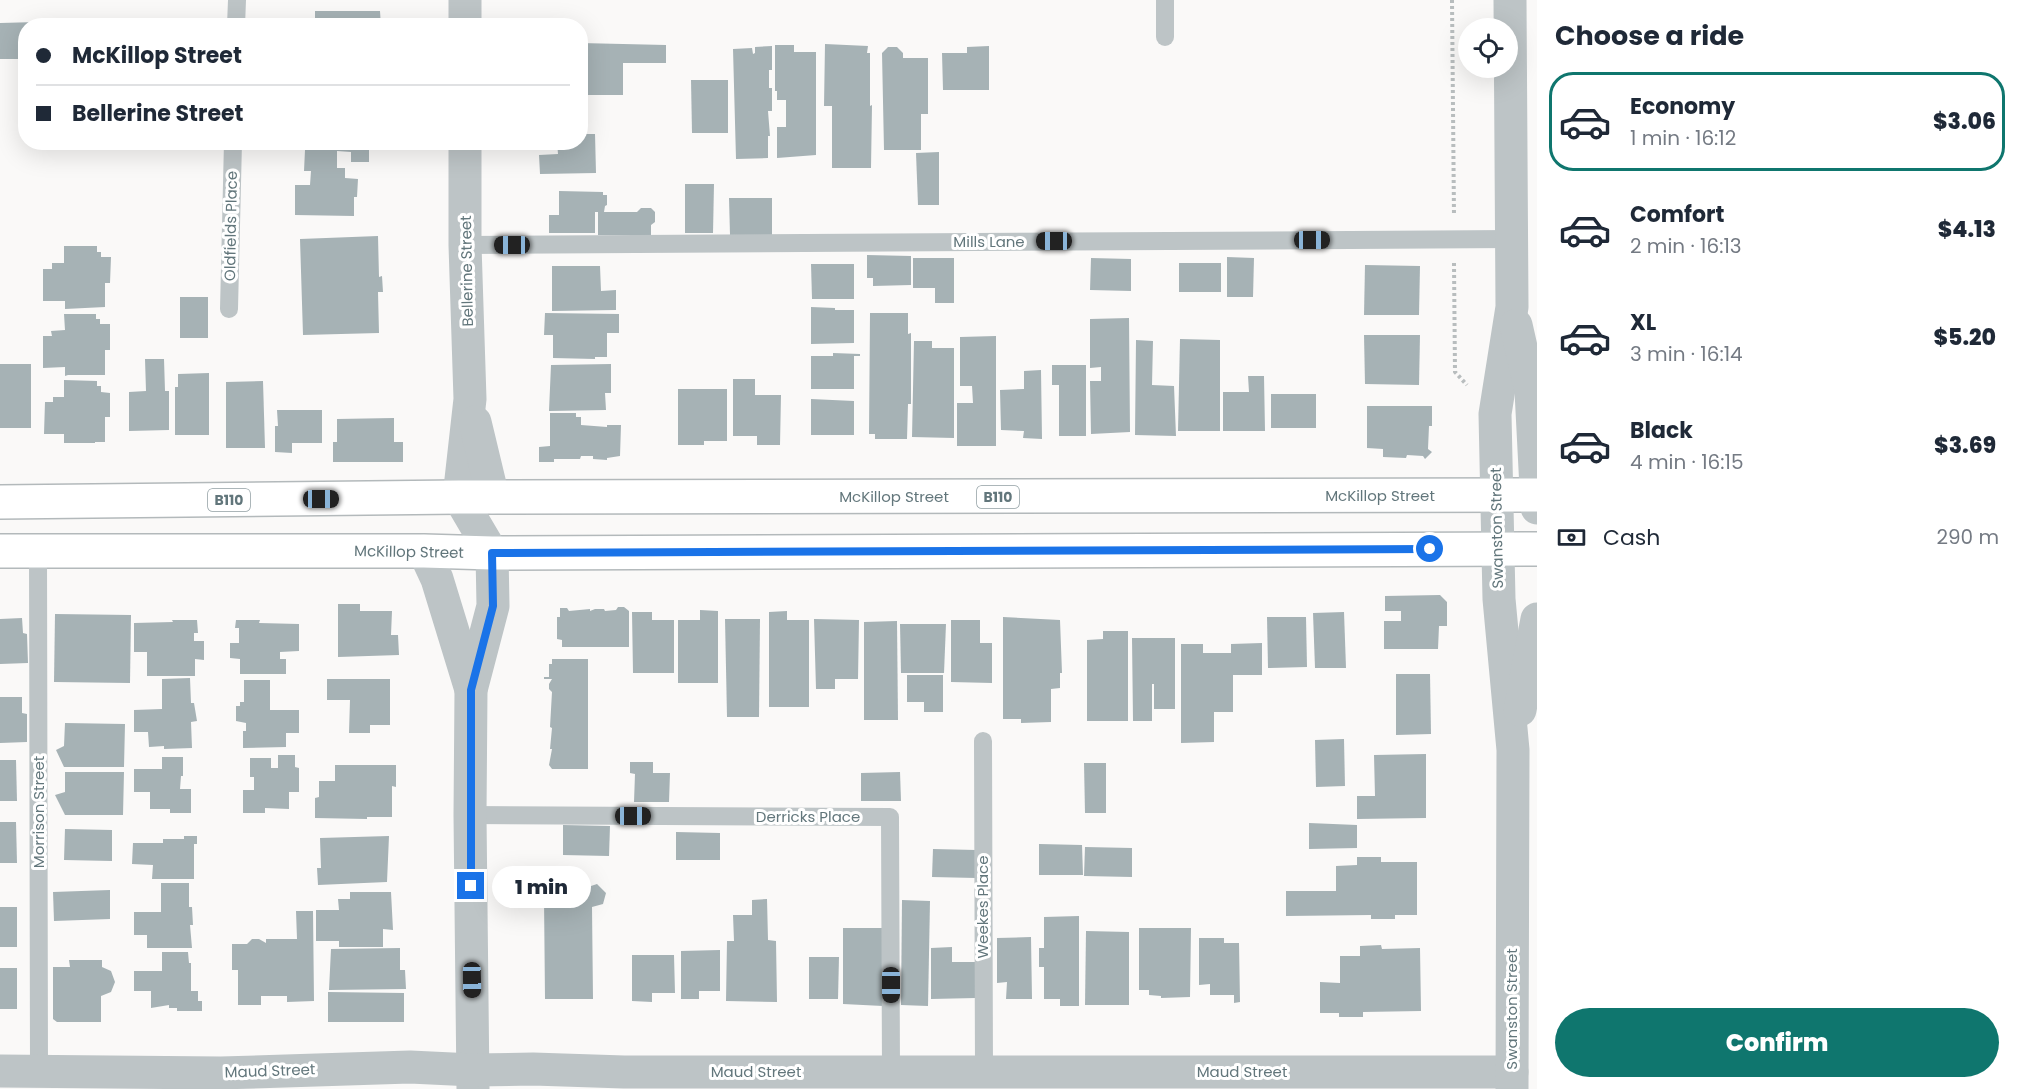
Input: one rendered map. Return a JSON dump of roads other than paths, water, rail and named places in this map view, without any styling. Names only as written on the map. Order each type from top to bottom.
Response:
[{"type":"highway","name":"McKillop Street","points":[[0,502],[459,497],[1497,496],[1537,499]]},
{"type":"highway","name":"McKillop Street","points":[[0,551],[492,553],[1537,549]]},
{"type":"street","points":[[465,0],[465,18]]},
{"type":"street","name":"Swanston Street","points":[[1510,0],[1512,307],[1495,414],[1499,599],[1512,750],[1512,1080]]},
{"type":"street","name":"Bellerine Street","points":[[459,497],[470,399],[465,245],[465,150]]},
{"type":"street","name":"Swanston Street","points":[[1512,307],[1531,391],[1537,499]]},
{"type":"street","name":"Bellerine Street","points":[[470,399],[493,497]]},
{"type":"street","points":[[459,497],[492,553],[493,606],[471,690],[473,1079]]},
{"type":"street","points":[[424,551],[437,579],[471,690]]},
{"type":"street","name":"Swanston Street","points":[[1512,750],[1537,619]]},
{"type":"street","name":"Maud Street","points":[[0,1071],[221,1081],[410,1067],[473,1079],[533,1069],[624,1081],[891,1072],[988,1078],[1512,1080]]},
{"type":"lane","points":[[236,18],[237,0]]},
{"type":"lane","points":[[1165,0],[1165,37]]},
{"type":"lane","name":"Oldfields Place","points":[[229,309],[233,150]]},
{"type":"lane","name":"Mills Lane","points":[[465,245],[1512,239]]},
{"type":"lane","name":"Morrison Street","points":[[38,551],[39,1073]]},
{"type":"lane","name":"Weekes Place","points":[[982,741],[988,1078]]},
{"type":"lane","name":"Derricks Place","points":[[470,815],[891,817],[891,1072]]}]
